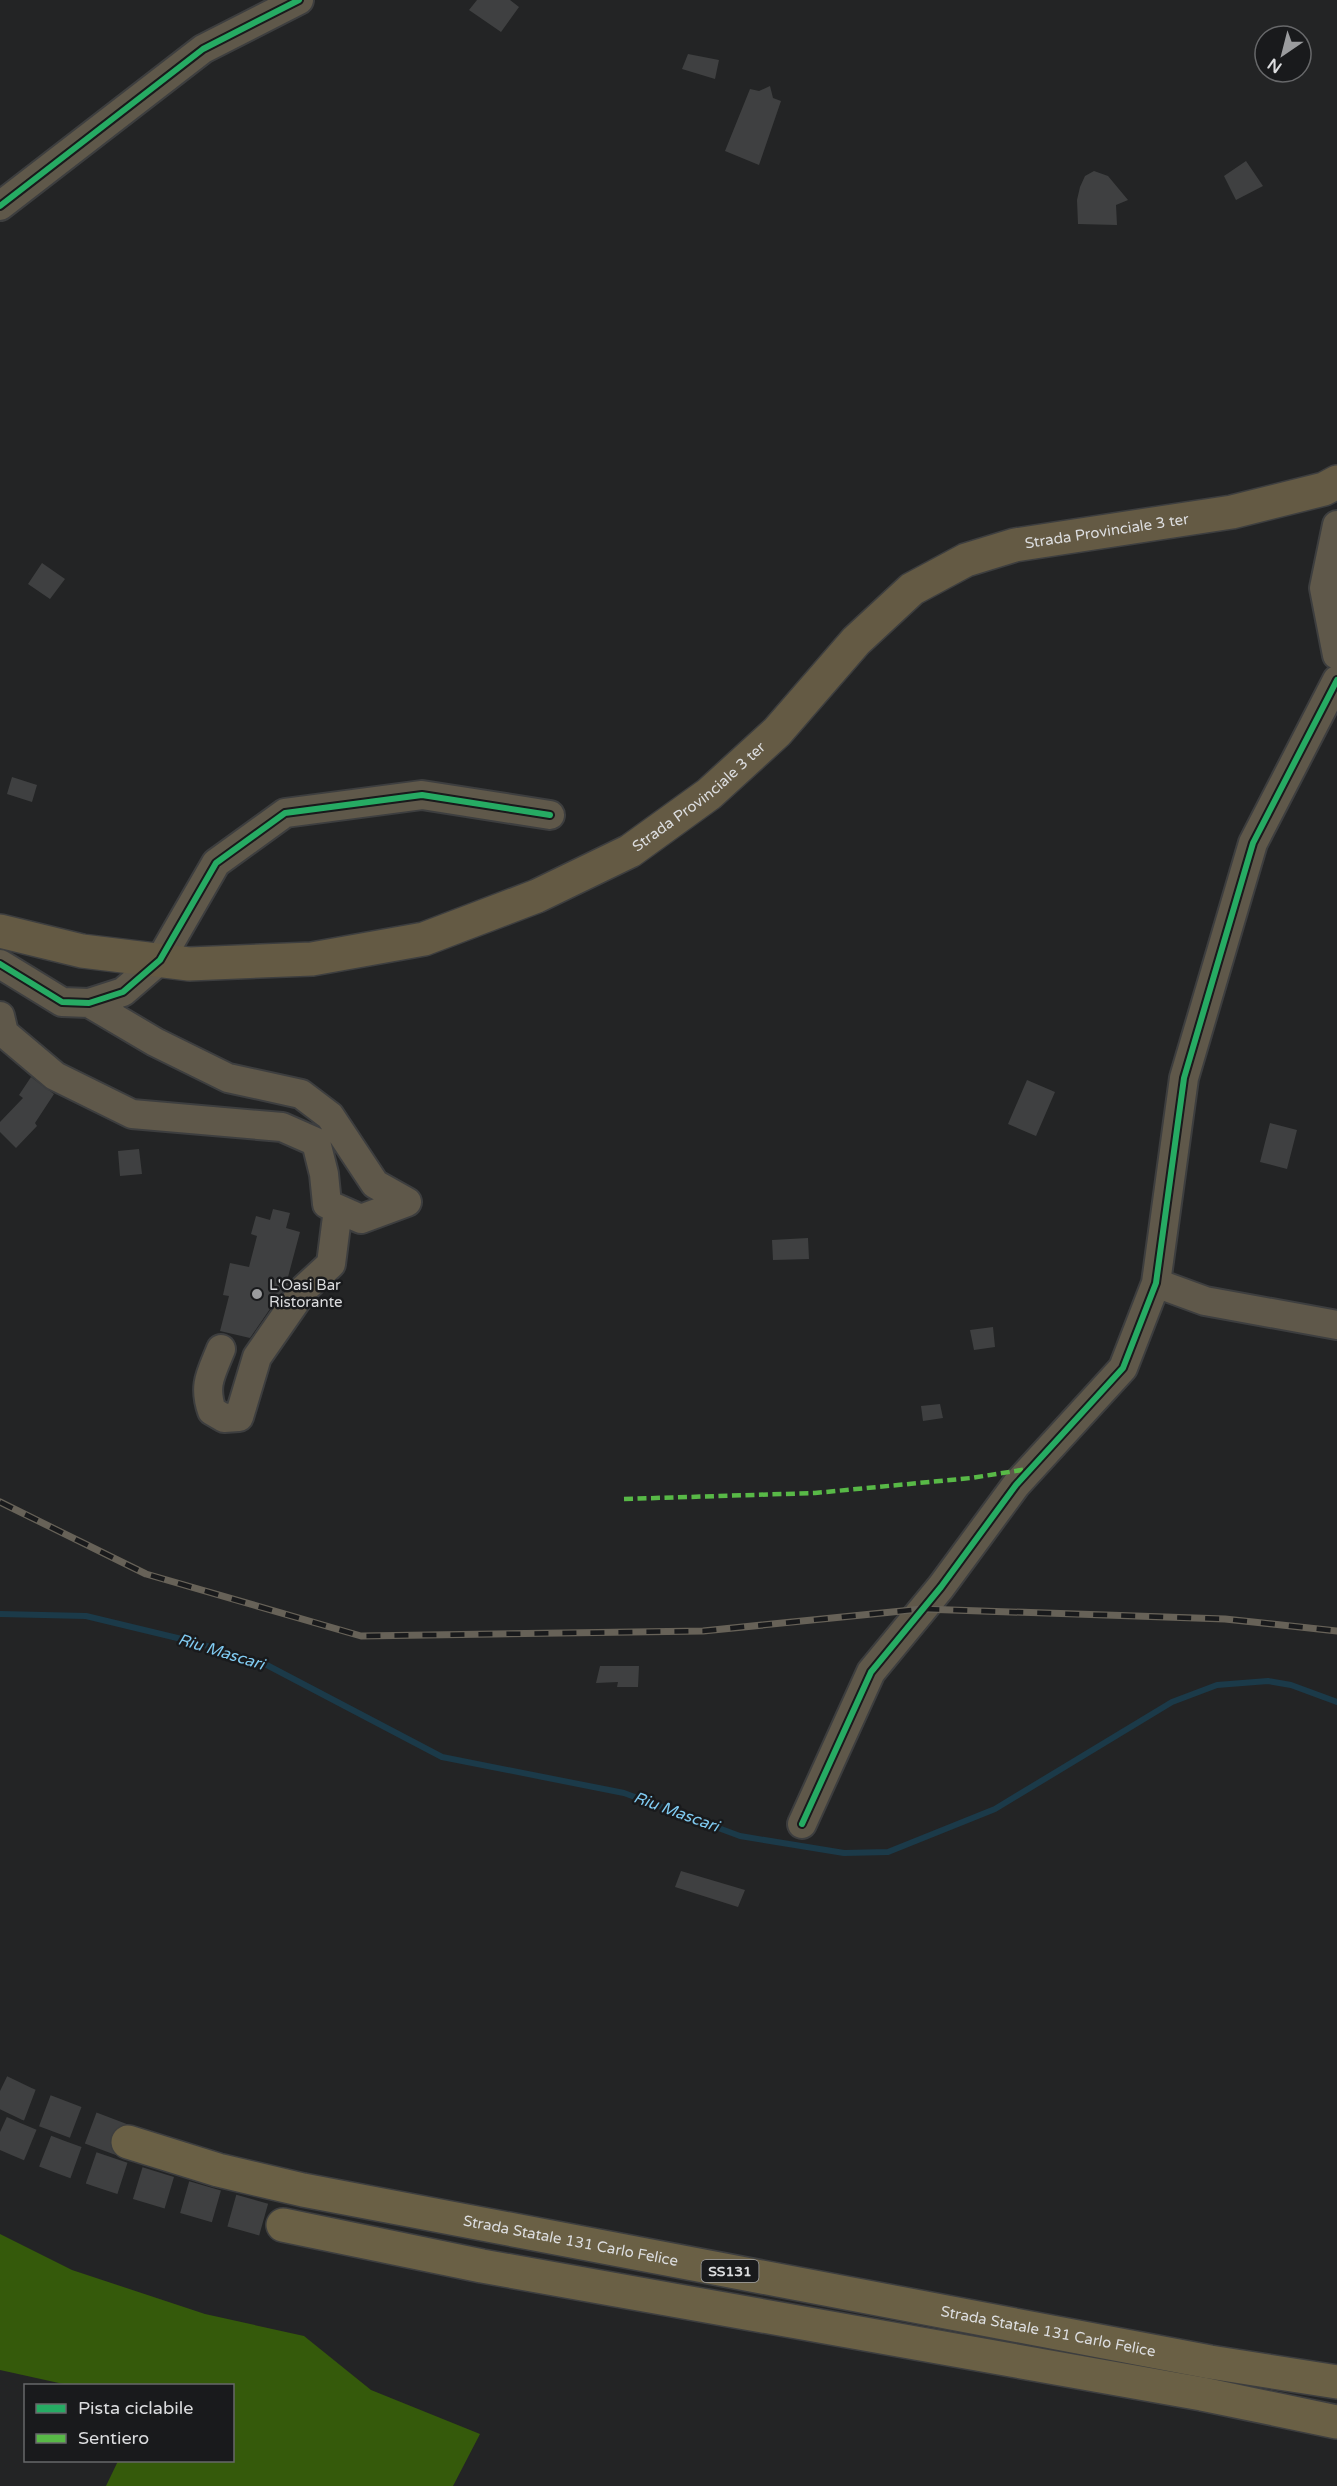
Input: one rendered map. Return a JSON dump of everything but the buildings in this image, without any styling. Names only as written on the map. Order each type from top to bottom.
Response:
[{"type":"highway","name":"Strada Statale 131 Carlo Felice","points":[[128,2142],[218,2170],[303,2190],[1198,2360],[1337,2382]]},
{"type":"highway","points":[[283,2225],[482,2266],[1202,2394],[1337,2422]]},
{"type":"main road","name":"Strada Provinciale 3 ter","points":[[0,931],[82,951],[189,964],[312,959],[424,939],[537,896],[630,851],[709,794],[777,732],[856,641],[912,589],[966,560],[1015,545],[1232,512],[1324,489],[1337,482]]},
{"type":"street","points":[[0,206],[203,49],[299,0]]},
{"type":"street","points":[[1337,525],[1323,588],[1337,655]]},
{"type":"street","points":[[802,1824],[871,1671],[941,1587],[1016,1485],[1123,1368],[1156,1283],[1184,1078],[1253,843],[1337,680]]},
{"type":"street","points":[[0,964],[62,1002],[88,1003],[123,992],[160,960],[216,863],[285,813],[422,795],[549,815]]},
{"type":"street","points":[[0,1016],[4,1033],[55,1076],[132,1114],[282,1127],[316,1142],[324,1174],[327,1204],[361,1219],[407,1202],[375,1184],[330,1116],[301,1094],[228,1078],[155,1042],[88,1003]]},
{"type":"street","points":[[221,1348],[206,1394],[212,1411],[224,1418],[239,1417],[257,1357],[305,1288],[331,1264],[338,1209]]},
{"type":"street","points":[[1156,1283],[1204,1301],[1337,1325]]},
{"type":"green space","points":[[0,2234],[72,2270],[205,2314],[304,2336],[371,2390],[480,2434],[453,2486],[106,2486],[118,2462],[234,2462],[234,2384],[63,2384],[0,2370]]},
{"type":"waterway","name":"Riu Mascari","points":[[0,1614],[86,1616],[194,1642],[263,1663],[442,1757],[624,1793],[740,1836],[844,1853],[888,1852],[995,1809],[1172,1702],[1217,1685],[1268,1681],[1291,1685],[1337,1702]]},
{"type":"tunnel","points":[[0,2091],[27,2104],[128,2142]]},
{"type":"tunnel","points":[[0,2132],[104,2172],[175,2195],[283,2225]]},
{"type":"railway","points":[[0,1502],[146,1574],[361,1636],[703,1631],[922,1609],[1225,1619],[1337,1631]]},
{"type":"marked path","points":[[624,1499],[815,1493],[971,1478],[1028,1469]]},
{"type":"cycle path","points":[[0,206],[203,49],[299,0]]},
{"type":"cycle path","points":[[802,1824],[871,1672],[941,1587],[1016,1485],[1123,1368],[1156,1283],[1184,1078],[1253,843],[1337,680]]},
{"type":"cycle path","points":[[0,964],[62,1002],[89,1003],[123,992],[160,960],[216,863],[285,813],[422,795],[550,815]]},
{"type":"place","name":"L'Oasi Bar Ristorante","points":[[257,1294]]}]
